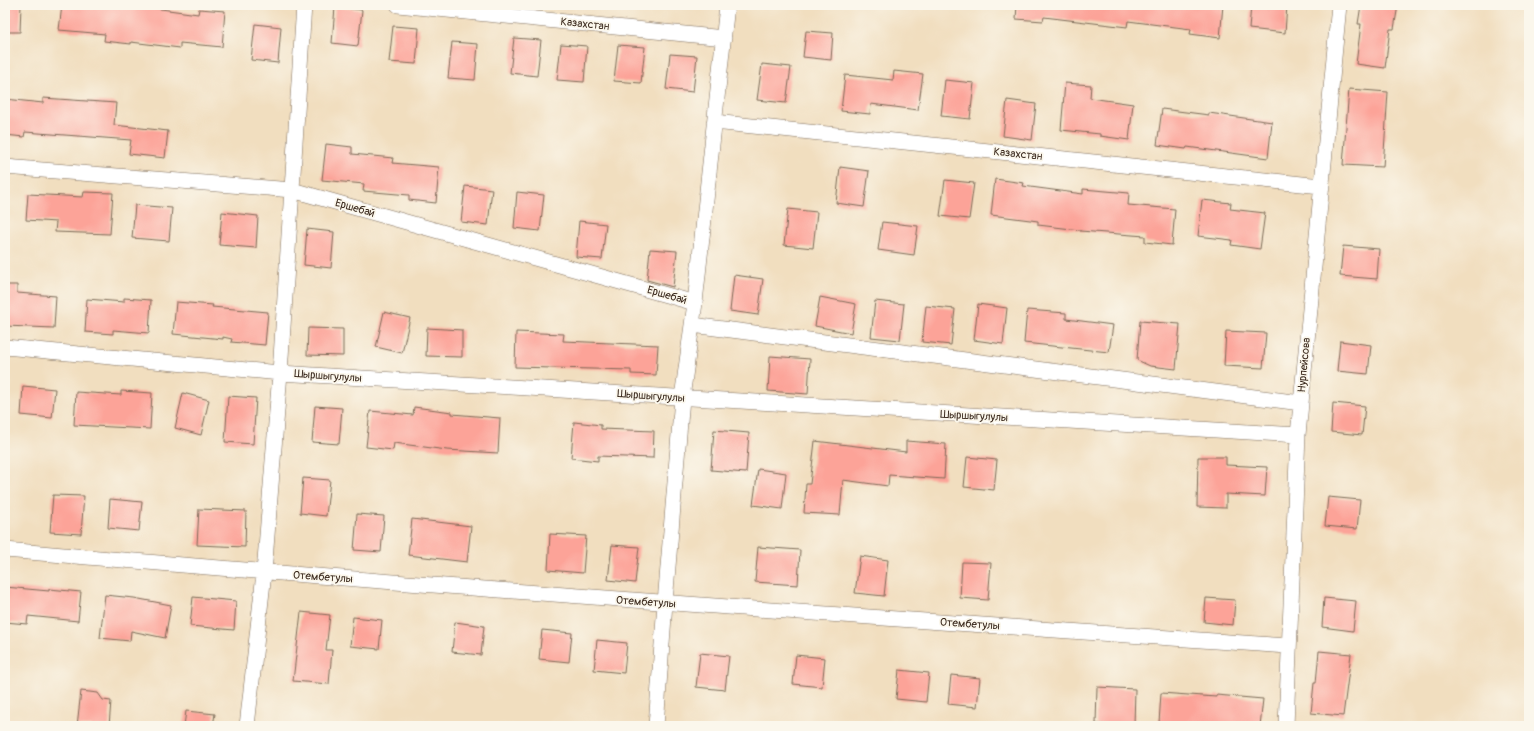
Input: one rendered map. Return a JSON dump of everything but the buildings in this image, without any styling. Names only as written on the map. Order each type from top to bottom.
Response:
[{"type":"street","points":[[246,726],[264,573],[280,373],[304,5]]},
{"type":"street","name":"Казахстан","points":[[398,5],[724,38]]},
{"type":"street","points":[[656,726],[682,398],[695,303],[727,5]]},
{"type":"street","name":"Нурпейсова","points":[[1286,726],[1288,646],[1298,435],[1339,5]]},
{"type":"street","name":"Казахстан","points":[[714,122],[1321,186]]},
{"type":"street","name":"Ершебай","points":[[5,167],[292,190],[695,303]]},
{"type":"street","points":[[692,324],[1301,403]]},
{"type":"street","name":"Шыршыгулулы","points":[[5,347],[280,373],[1298,435]]},
{"type":"street","name":"Отембетулы","points":[[5,550],[264,573],[665,603],[1288,646]]}]
